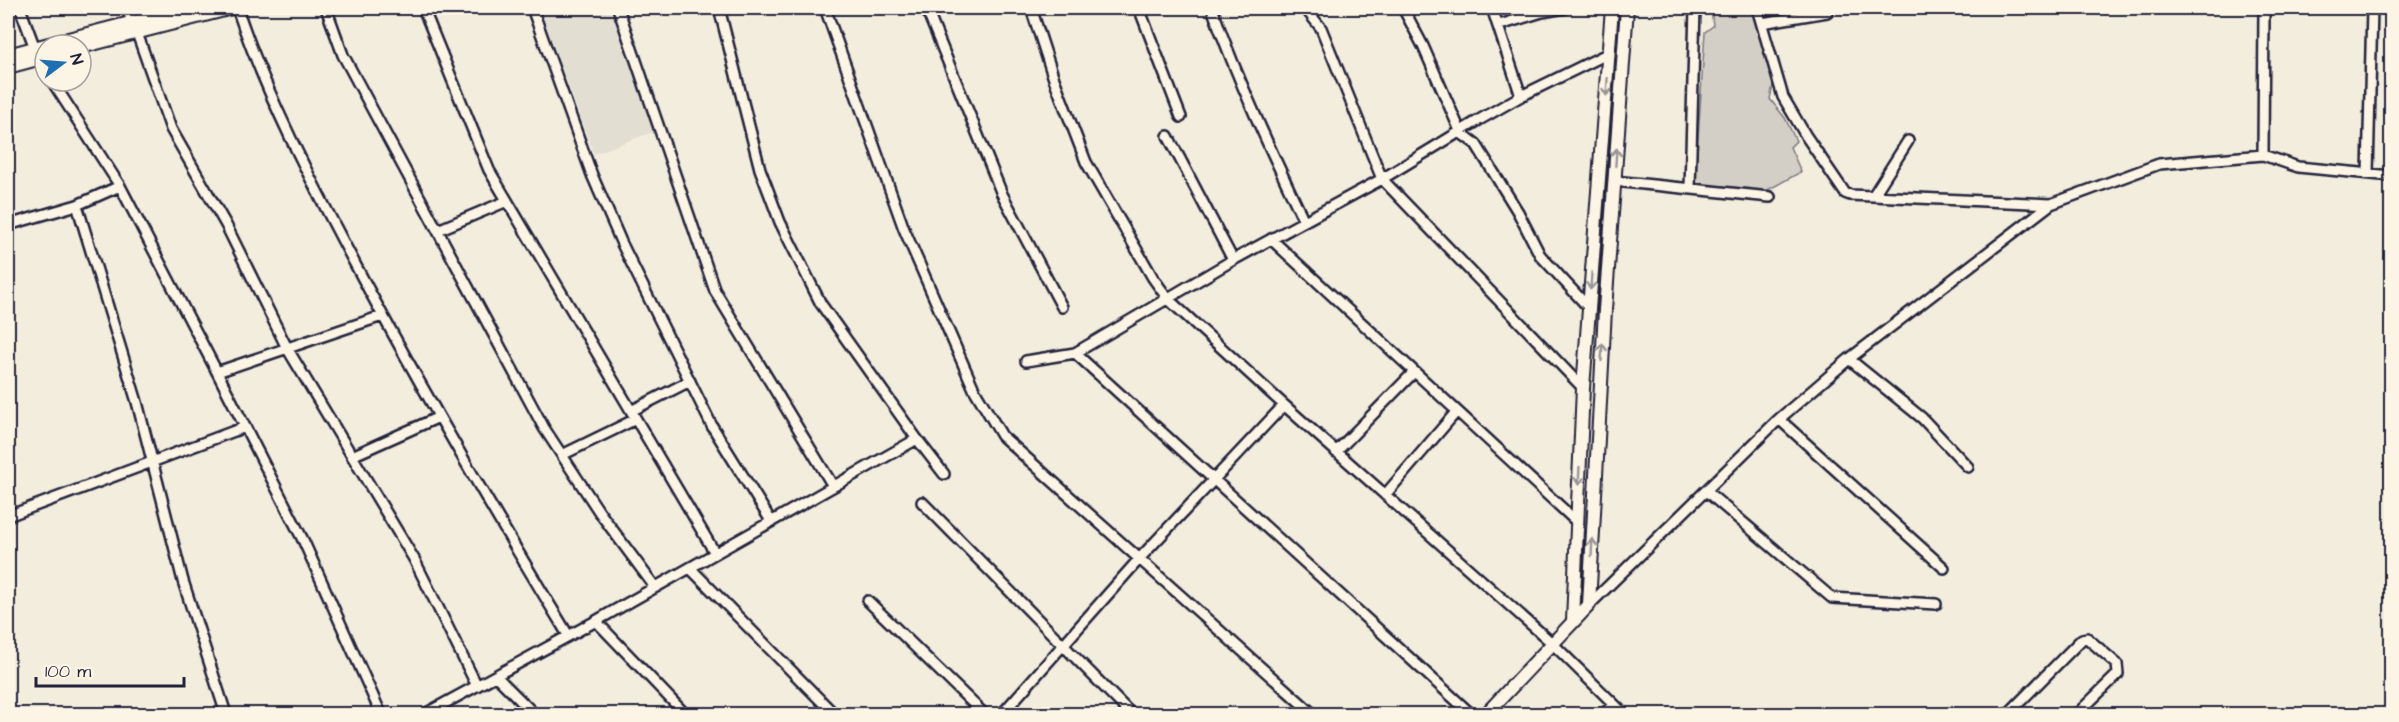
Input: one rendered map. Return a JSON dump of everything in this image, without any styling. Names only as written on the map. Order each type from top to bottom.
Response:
[{"type":"main road","points":[[93,43],[188,8]]},
{"type":"main road","points":[[93,39],[135,27],[232,8]]},
{"type":"main road","points":[[1573,621],[1589,308],[1612,8]]},
{"type":"main road","points":[[1486,714],[1589,605],[1614,181],[1628,8]]},
{"type":"main road","points":[[8,55],[33,54]]},
{"type":"main road","points":[[8,67],[33,57]]},
{"type":"street","points":[[20,8],[33,35]]},
{"type":"street","points":[[126,8],[135,27],[171,129],[226,225],[287,348],[414,559],[477,686]]},
{"type":"street","points":[[237,8],[254,58],[304,167],[382,316],[477,484],[568,635]]},
{"type":"street","points":[[326,8],[343,55],[544,428],[600,513],[655,587]]},
{"type":"street","points":[[423,8],[489,170],[715,553]]},
{"type":"street","points":[[532,8],[592,175],[622,243],[712,426],[771,521]]},
{"type":"street","points":[[618,8],[715,291],[833,486]]},
{"type":"street","points":[[719,8],[760,169],[780,222],[821,304],[944,474]]},
{"type":"street","points":[[825,8],[904,229],[974,389],[1002,436],[1313,714]]},
{"type":"street","points":[[926,8],[1002,194],[1062,307]]},
{"type":"street","points":[[1031,8],[1054,79],[1086,162],[1153,278],[1168,298],[1336,452],[1552,643],[1623,714]]},
{"type":"street","points":[[1139,8],[1181,117]]},
{"type":"street","points":[[1212,8],[1242,87],[1304,221]]},
{"type":"street","points":[[1305,8],[1321,28],[1382,179],[1584,388]]},
{"type":"street","points":[[1402,8],[1423,46],[1461,132],[1476,144],[1518,212],[1540,255],[1589,308]]},
{"type":"street","points":[[1492,8],[1500,26],[1521,96]]},
{"type":"street","points":[[1500,26],[1542,12],[1565,8]]},
{"type":"street","points":[[1690,188],[1695,8]]},
{"type":"street","points":[[1757,8],[1783,96],[1841,190],[1851,195],[2051,204]]},
{"type":"street","points":[[2263,154],[2264,8]]},
{"type":"street","points":[[2368,174],[2372,8]]},
{"type":"street","points":[[1762,23],[1827,12]]},
{"type":"street","points":[[1026,361],[1075,353],[1271,239],[1382,179],[1521,96],[1609,53]]},
{"type":"street","points":[[60,93],[120,186],[218,372],[304,542],[381,714]]},
{"type":"street","points":[[1168,136],[1233,261]]},
{"type":"street","points":[[1873,196],[1908,141]]},
{"type":"street","points":[[1589,605],[1779,419],[1849,359],[2051,204],[2159,164],[2263,154],[2298,167],[2391,176]]},
{"type":"street","points":[[1614,181],[1770,196]]},
{"type":"street","points":[[8,225],[77,205],[120,186]]},
{"type":"street","points":[[438,230],[507,201]]},
{"type":"street","points":[[77,205],[137,402],[183,581],[226,714]]},
{"type":"street","points":[[1271,239],[1577,522]]},
{"type":"street","points":[[218,372],[382,316]]},
{"type":"street","points":[[1075,353],[1471,714]]},
{"type":"street","points":[[1849,359],[1922,418],[1968,467]]},
{"type":"street","points":[[1336,452],[1414,372]]},
{"type":"street","points":[[562,455],[690,381]]},
{"type":"street","points":[[1002,714],[1140,558],[1215,481],[1284,405]]},
{"type":"street","points":[[1385,495],[1457,411]]},
{"type":"street","points":[[352,456],[439,417]]},
{"type":"street","points":[[1779,419],[1944,568]]},
{"type":"street","points":[[8,516],[245,427]]},
{"type":"street","points":[[425,714],[596,621],[917,439]]},
{"type":"street","points":[[1706,490],[1832,598],[1935,604]]},
{"type":"street","points":[[922,502],[1131,714]]},
{"type":"street","points":[[690,568],[834,714]]},
{"type":"street","points":[[868,601],[984,714]]},
{"type":"street","points":[[596,621],[685,714]]},
{"type":"street","points":[[2008,714],[2082,639],[2087,638],[2117,664],[2119,670],[2118,674],[2077,714]]},
{"type":"street","points":[[496,676],[534,714]]},
{"type":"street","points":[[1604,714],[1613,705]]},
{"type":"shaded area","points":[[539,8],[610,8],[655,131],[594,154]]},
{"type":"shaded area","points":[[1711,8],[1751,8],[1774,81],[1770,99],[1785,118],[1796,141],[1790,147],[1801,172],[1764,192],[1695,184],[1705,32],[1713,26]]}]
